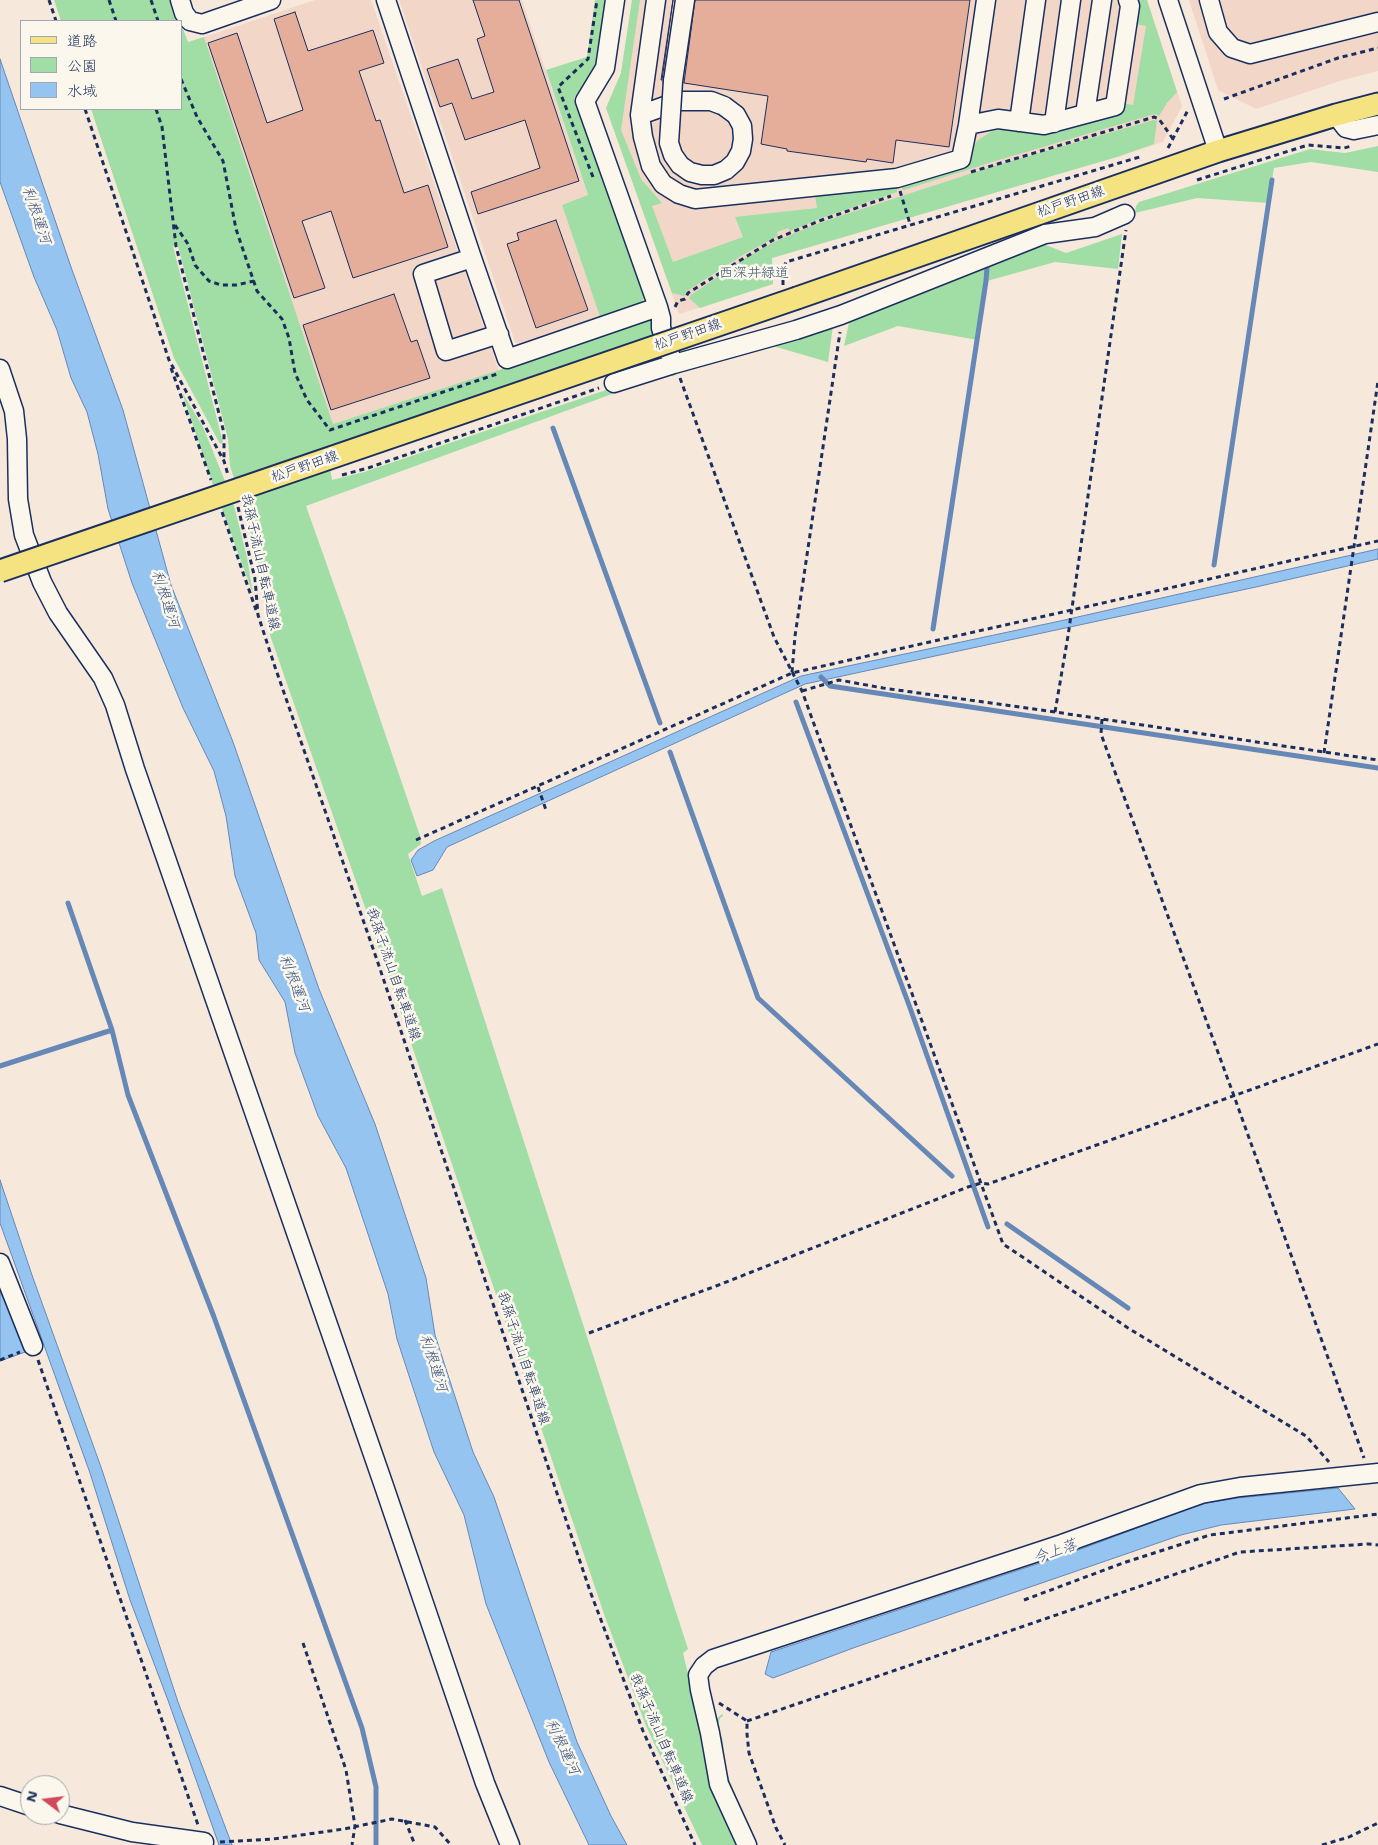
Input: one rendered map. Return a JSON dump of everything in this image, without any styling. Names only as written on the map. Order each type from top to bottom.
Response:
[{"type":"main road","name":"松戸野田線","points":[[0,571],[791,295],[1218,151],[1378,104]]},
{"type":"street","points":[[180,0],[184,13],[190,21],[202,24],[271,0]]},
{"type":"street","points":[[386,0],[498,334],[506,365],[666,308]]},
{"type":"street","points":[[615,0],[605,68],[585,101],[666,308],[661,328],[674,364]]},
{"type":"street","points":[[656,0],[640,115],[643,137],[651,166],[663,184],[679,194],[695,199],[897,178],[961,159],[968,125],[986,0]]},
{"type":"street","points":[[640,115],[678,101],[712,102],[724,106],[736,115],[742,126],[741,151],[735,162],[726,170],[714,175],[690,172],[680,165],[672,155],[669,143],[673,81],[685,0]]},
{"type":"street","points":[[1019,122],[1036,0]]},
{"type":"street","points":[[1054,122],[1071,0]]},
{"type":"street","points":[[1085,114],[1102,0]]},
{"type":"street","points":[[968,125],[998,120],[1044,125],[1115,106],[1130,6],[1128,0]]},
{"type":"street","points":[[1168,0],[1218,151]]},
{"type":"street","points":[[1209,0],[1218,32],[1232,48],[1250,54],[1378,22]]},
{"type":"street","points":[[1336,115],[1346,128],[1354,130],[1378,125]]},
{"type":"street","points":[[614,382],[796,330],[841,315],[1045,234],[1095,227],[1125,214]]},
{"type":"street","points":[[472,258],[423,274],[446,351],[498,334]]},
{"type":"street","points":[[0,369],[14,411],[17,440],[18,499],[24,535],[42,582],[54,605],[103,678],[115,705],[135,769],[381,1477],[485,1783],[510,1845]]},
{"type":"street","points":[[0,1263],[33,1346]]},
{"type":"street","points":[[747,1845],[719,1784],[700,1690],[698,1676],[704,1666],[712,1659],[1062,1544],[1194,1496],[1240,1487],[1340,1477],[1375,1467]]},
{"type":"street","points":[[0,1796],[20,1803]]},
{"type":"street","points":[[70,1817],[123,1830],[204,1842]]},
{"type":"path","points":[[49,0],[56,20]]},
{"type":"path","points":[[109,0],[116,20]]},
{"type":"path","points":[[151,0],[158,20]]},
{"type":"path","points":[[1224,99],[1338,58],[1378,48]]},
{"type":"path","points":[[182,81],[197,117],[224,161],[236,229],[257,291],[282,319],[289,338],[295,373],[307,400],[330,430],[506,365]]},
{"type":"path","points":[[1162,150],[1169,148],[1188,109]]},
{"type":"path","name":"我孫子流山自転車道線","points":[[85,110],[168,360],[224,461],[230,480]]},
{"type":"path","points":[[156,110],[162,127],[176,246],[224,433],[224,461]]},
{"type":"path","points":[[966,173],[1154,117],[1159,119],[1173,139]]},
{"type":"path","points":[[1195,180],[1308,146],[1344,148],[1361,144]]},
{"type":"path","points":[[791,295],[783,285],[786,262],[1147,155]]},
{"type":"path","points":[[666,308],[685,299],[688,293],[773,240],[818,221],[910,190]]},
{"type":"path","points":[[900,193],[910,224]]},
{"type":"path","points":[[1055,712],[1068,636],[1127,235],[1125,214]]},
{"type":"path","points":[[173,223],[188,244],[195,265],[209,281],[221,285],[236,285],[254,281]]},
{"type":"path","points":[[792,673],[795,636],[841,315]]},
{"type":"path","points":[[674,364],[774,637],[801,689],[1003,1244],[1128,1328],[1306,1436],[1332,1465],[1340,1477]]},
{"type":"path","points":[[1324,753],[1378,381]]},
{"type":"path","points":[[334,477],[368,468],[614,382]]},
{"type":"path","name":"我孫子流山自転車道線","points":[[236,498],[255,579],[258,615],[274,667],[378,963],[590,1591],[643,1731],[695,1845]]},
{"type":"path","points":[[416,840],[792,673],[1378,541]]},
{"type":"path","points":[[801,689],[839,680],[882,688],[1378,760]]},
{"type":"path","points":[[1102,719],[1101,734],[1234,1096],[1364,1460],[1375,1467]]},
{"type":"path","points":[[538,786],[546,810]]},
{"type":"path","points":[[589,1333],[716,1286],[968,1187],[988,1184],[1378,1044]]},
{"type":"path","points":[[0,1360],[33,1346],[204,1842]]},
{"type":"path","points":[[1024,1600],[1123,1563],[1210,1534],[1378,1514]]},
{"type":"path","points":[[747,1721],[1240,1552],[1378,1544]]},
{"type":"path","points":[[303,1643],[346,1770],[357,1826],[352,1845]]},
{"type":"path","points":[[700,1690],[747,1721]]},
{"type":"path","points":[[747,1721],[749,1753],[776,1828],[785,1845]]},
{"type":"path","points":[[235,1842],[281,1838],[392,1819],[434,1827],[451,1845]]},
{"type":"path","points":[[405,1820],[415,1845]]},
{"type":"path","points":[[1322,1845],[1349,1837],[1378,1823]]},
{"type":"shaded area","points":[[315,0],[371,0],[499,371],[333,424],[204,37]]},
{"type":"shaded area","points":[[399,0],[522,0],[588,196],[562,205],[601,320],[525,347],[515,342]]},
{"type":"shaded area","points":[[632,0],[1147,0],[1182,106],[1163,142],[772,258],[773,284],[679,314],[606,108],[621,73]]},
{"type":"shaded area","points":[[1189,0],[1378,0],[1378,71],[1343,80],[1256,109],[1218,90]]},
{"type":"green space","points":[[54,0],[173,0],[180,20],[61,20]]},
{"type":"green space","points":[[595,0],[606,0],[596,67],[574,98],[645,296],[640,306],[601,320],[562,205],[588,195],[546,70],[587,57]]},
{"type":"green space","points":[[632,0],[640,0],[621,130],[641,179],[662,203],[652,206],[673,262],[743,237],[735,217],[817,208],[815,196],[885,189],[897,186],[897,192],[790,231],[788,228],[777,232],[778,236],[746,253],[687,291],[684,296],[672,293],[606,108],[621,73]]},
{"type":"green space","points":[[1136,0],[1147,0],[1177,92],[1159,116],[1155,114],[904,190],[902,189],[901,185],[969,164],[974,146],[978,140],[992,131],[1014,130],[1015,126],[1123,103],[1133,105],[1146,26],[1135,24],[1139,4]]},
{"type":"green space","points":[[182,27],[188,42],[204,37],[333,424],[654,318],[659,333],[234,478],[230,466],[228,439],[178,246],[173,246],[223,442],[220,444],[174,358],[91,110],[182,110]]},
{"type":"green space","name":"西深井緑道","points":[[1154,120],[1157,121],[1154,144],[1117,157],[772,258],[773,284],[700,308],[689,298],[747,257],[774,242],[819,223],[994,166]]},
{"type":"green space","points":[[1378,146],[1378,172],[1311,162],[1274,168],[1268,203],[1197,198],[1135,213],[1139,202],[1310,149],[1345,153]]},
{"type":"green space","points":[[1122,234],[1118,269],[1055,262],[987,281],[978,340],[898,326],[844,346],[850,318],[1041,243],[1066,253]]},
{"type":"green space","points":[[833,326],[828,362],[766,344]]},
{"type":"green space","points":[[668,369],[674,373],[674,376],[664,375],[306,506],[420,836],[421,844],[408,854],[422,896],[442,888],[688,1649],[683,1653],[705,1745],[741,1845],[702,1845],[646,1726],[604,1614],[368,916],[270,635],[259,566],[242,499],[330,468],[332,480],[364,472]]},
{"type":"green space","points":[[182,392],[203,427],[225,481],[213,485]]},
{"type":"green space","points":[[233,502],[247,557],[253,594],[221,506]]},
{"type":"green space","points":[[722,1714],[723,1716],[720,1718],[718,1726],[723,1741],[725,1765],[730,1782],[757,1845],[753,1845],[726,1781],[714,1721]]},
{"type":"water","name":"利根運河","points":[[0,59],[71,267],[123,410],[171,585],[233,742],[319,989],[375,1124],[426,1278],[435,1335],[473,1452],[494,1497],[577,1742],[611,1816],[627,1845],[589,1845],[549,1762],[486,1604],[464,1515],[434,1452],[397,1339],[388,1294],[346,1168],[318,1116],[295,1053],[285,1002],[259,960],[256,933],[235,876],[226,816],[214,771],[183,708],[132,583],[108,509],[98,454],[87,412],[71,378],[57,330],[34,277],[0,182]]},
{"type":"water","points":[[1378,549],[1378,559],[805,684],[447,847],[433,870],[417,876],[411,860],[418,850],[434,841],[801,676],[1060,621]]},
{"type":"water","points":[[0,1180],[102,1470],[178,1702],[232,1845],[219,1845],[130,1600],[90,1473],[0,1223]]},
{"type":"water","points":[[0,1291],[28,1351],[0,1361]]},
{"type":"water","points":[[1338,1488],[1355,1509],[1221,1525],[1181,1535],[856,1647],[773,1678],[765,1674],[771,1652],[1073,1552],[1206,1503]]},
{"type":"building","points":[[473,0],[519,0],[579,181],[478,214],[471,192],[540,168],[525,120],[465,140],[452,103],[440,107],[427,69],[458,59],[472,99],[494,92],[477,39],[485,36]]},
{"type":"building","points":[[673,0],[662,80],[661,80]]},
{"type":"building","points":[[695,0],[970,0],[949,147],[896,140],[893,163],[867,159],[866,162],[787,151],[787,149],[761,144],[768,96],[684,83]]},
{"type":"building","points":[[295,12],[308,51],[373,30],[384,63],[359,71],[376,121],[380,120],[404,193],[428,185],[448,247],[353,278],[331,211],[302,221],[325,288],[294,298],[208,43],[237,33],[267,123],[303,110],[274,19]]},
{"type":"building","points":[[556,220],[588,310],[536,328],[507,244],[519,240],[517,233]]},
{"type":"building","points":[[394,294],[411,342],[417,340],[430,378],[331,410],[303,325]]},
{"type":"waterway","points":[[1214,565],[1272,180]]},
{"type":"waterway","points":[[933,629],[987,267]]},
{"type":"waterway","points":[[553,428],[660,723]]},
{"type":"waterway","points":[[821,677],[830,686],[1378,768]]},
{"type":"waterway","points":[[796,702],[909,1005],[988,1227]]},
{"type":"waterway","points":[[670,752],[758,998],[952,1176]]},
{"type":"waterway","points":[[68,903],[112,1030],[128,1095],[214,1317],[362,1728],[376,1787],[376,1845]]},
{"type":"waterway","points":[[0,1066],[112,1030]]},
{"type":"waterway","points":[[1007,1224],[1128,1308]]},
{"type":"water label","name":"今上落","points":[[1055,1552]]}]
